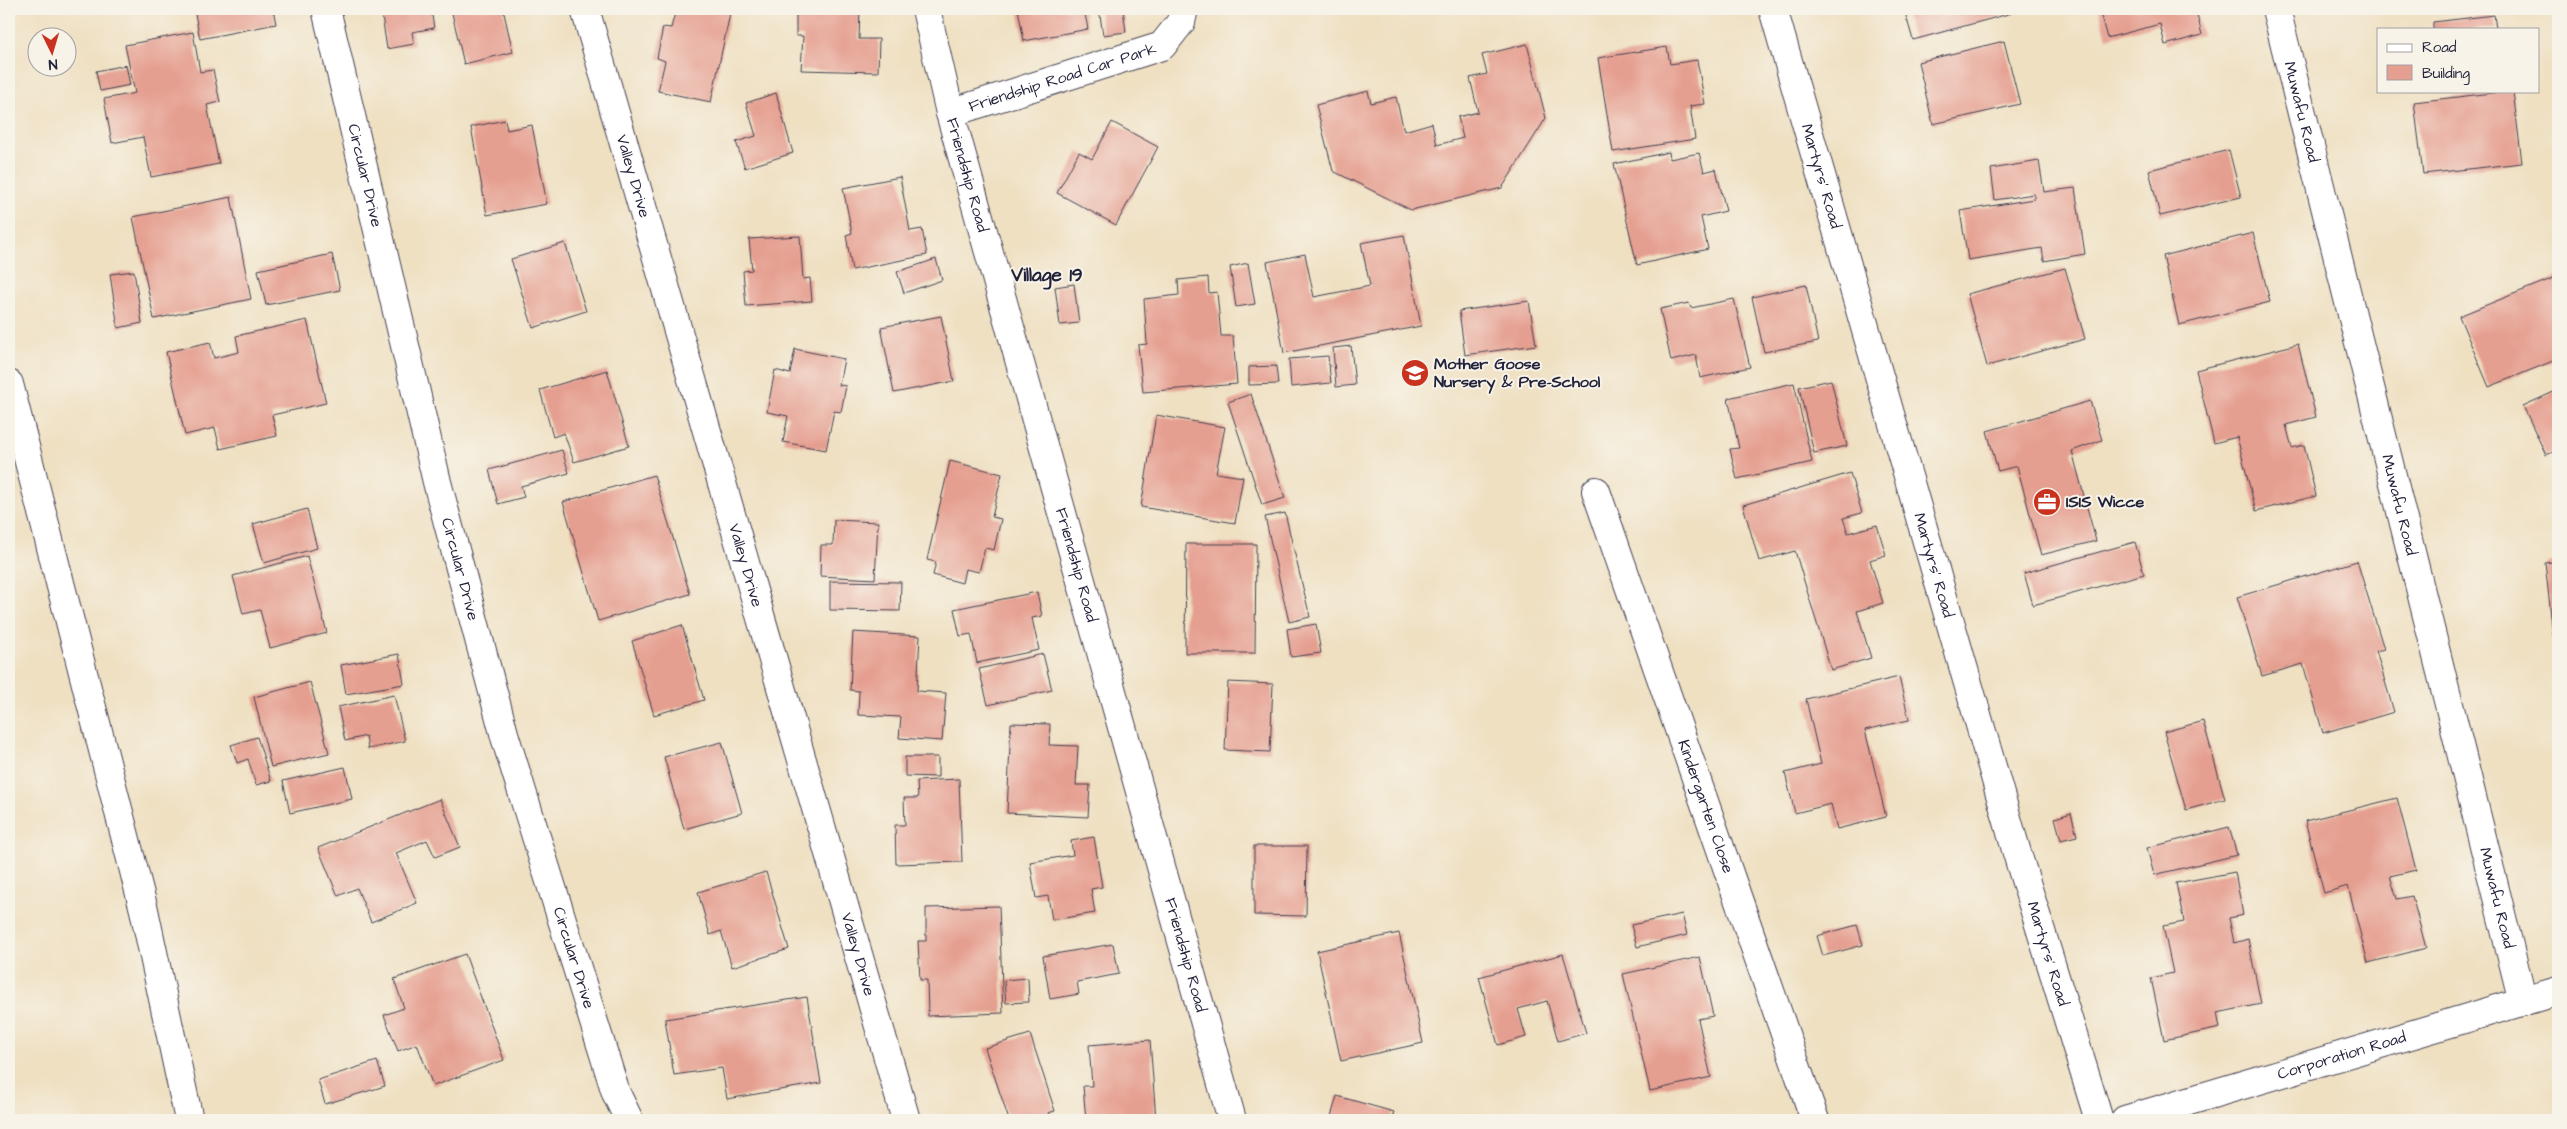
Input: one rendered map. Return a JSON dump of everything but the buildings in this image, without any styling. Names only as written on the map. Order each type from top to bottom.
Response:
[{"type":"street","name":"Circular Drive","points":[[326,9],[437,482],[505,737],[616,1094],[630,1120]]},
{"type":"street","name":"Valley Drive","points":[[585,9],[906,1120]]},
{"type":"street","name":"Friendship Road","points":[[926,9],[950,113],[1232,1120]]},
{"type":"street","name":"Friendship Road Car Park","points":[[950,113],[1162,46],[1181,22],[1184,9]]},
{"type":"street","name":"Martyrs' Road","points":[[1773,9],[2014,843],[2099,1120]]},
{"type":"street","name":"Muwafu Road","points":[[2276,9],[2523,1002]]},
{"type":"street","points":[[9,384],[144,910],[189,1120]]},
{"type":"street","name":"Kindergarten Close","points":[[1596,491],[1815,1120]]},
{"type":"street","name":"Corporation Road","points":[[2125,1120],[2558,991]]},
{"type":"place","name":"Mother Goose Nursery & Pre-School","points":[[1415,373]]},
{"type":"place","name":"ISIS Wicce","points":[[2047,502]]},
{"type":"district","name":"Village 19","points":[[1047,275]]}]
